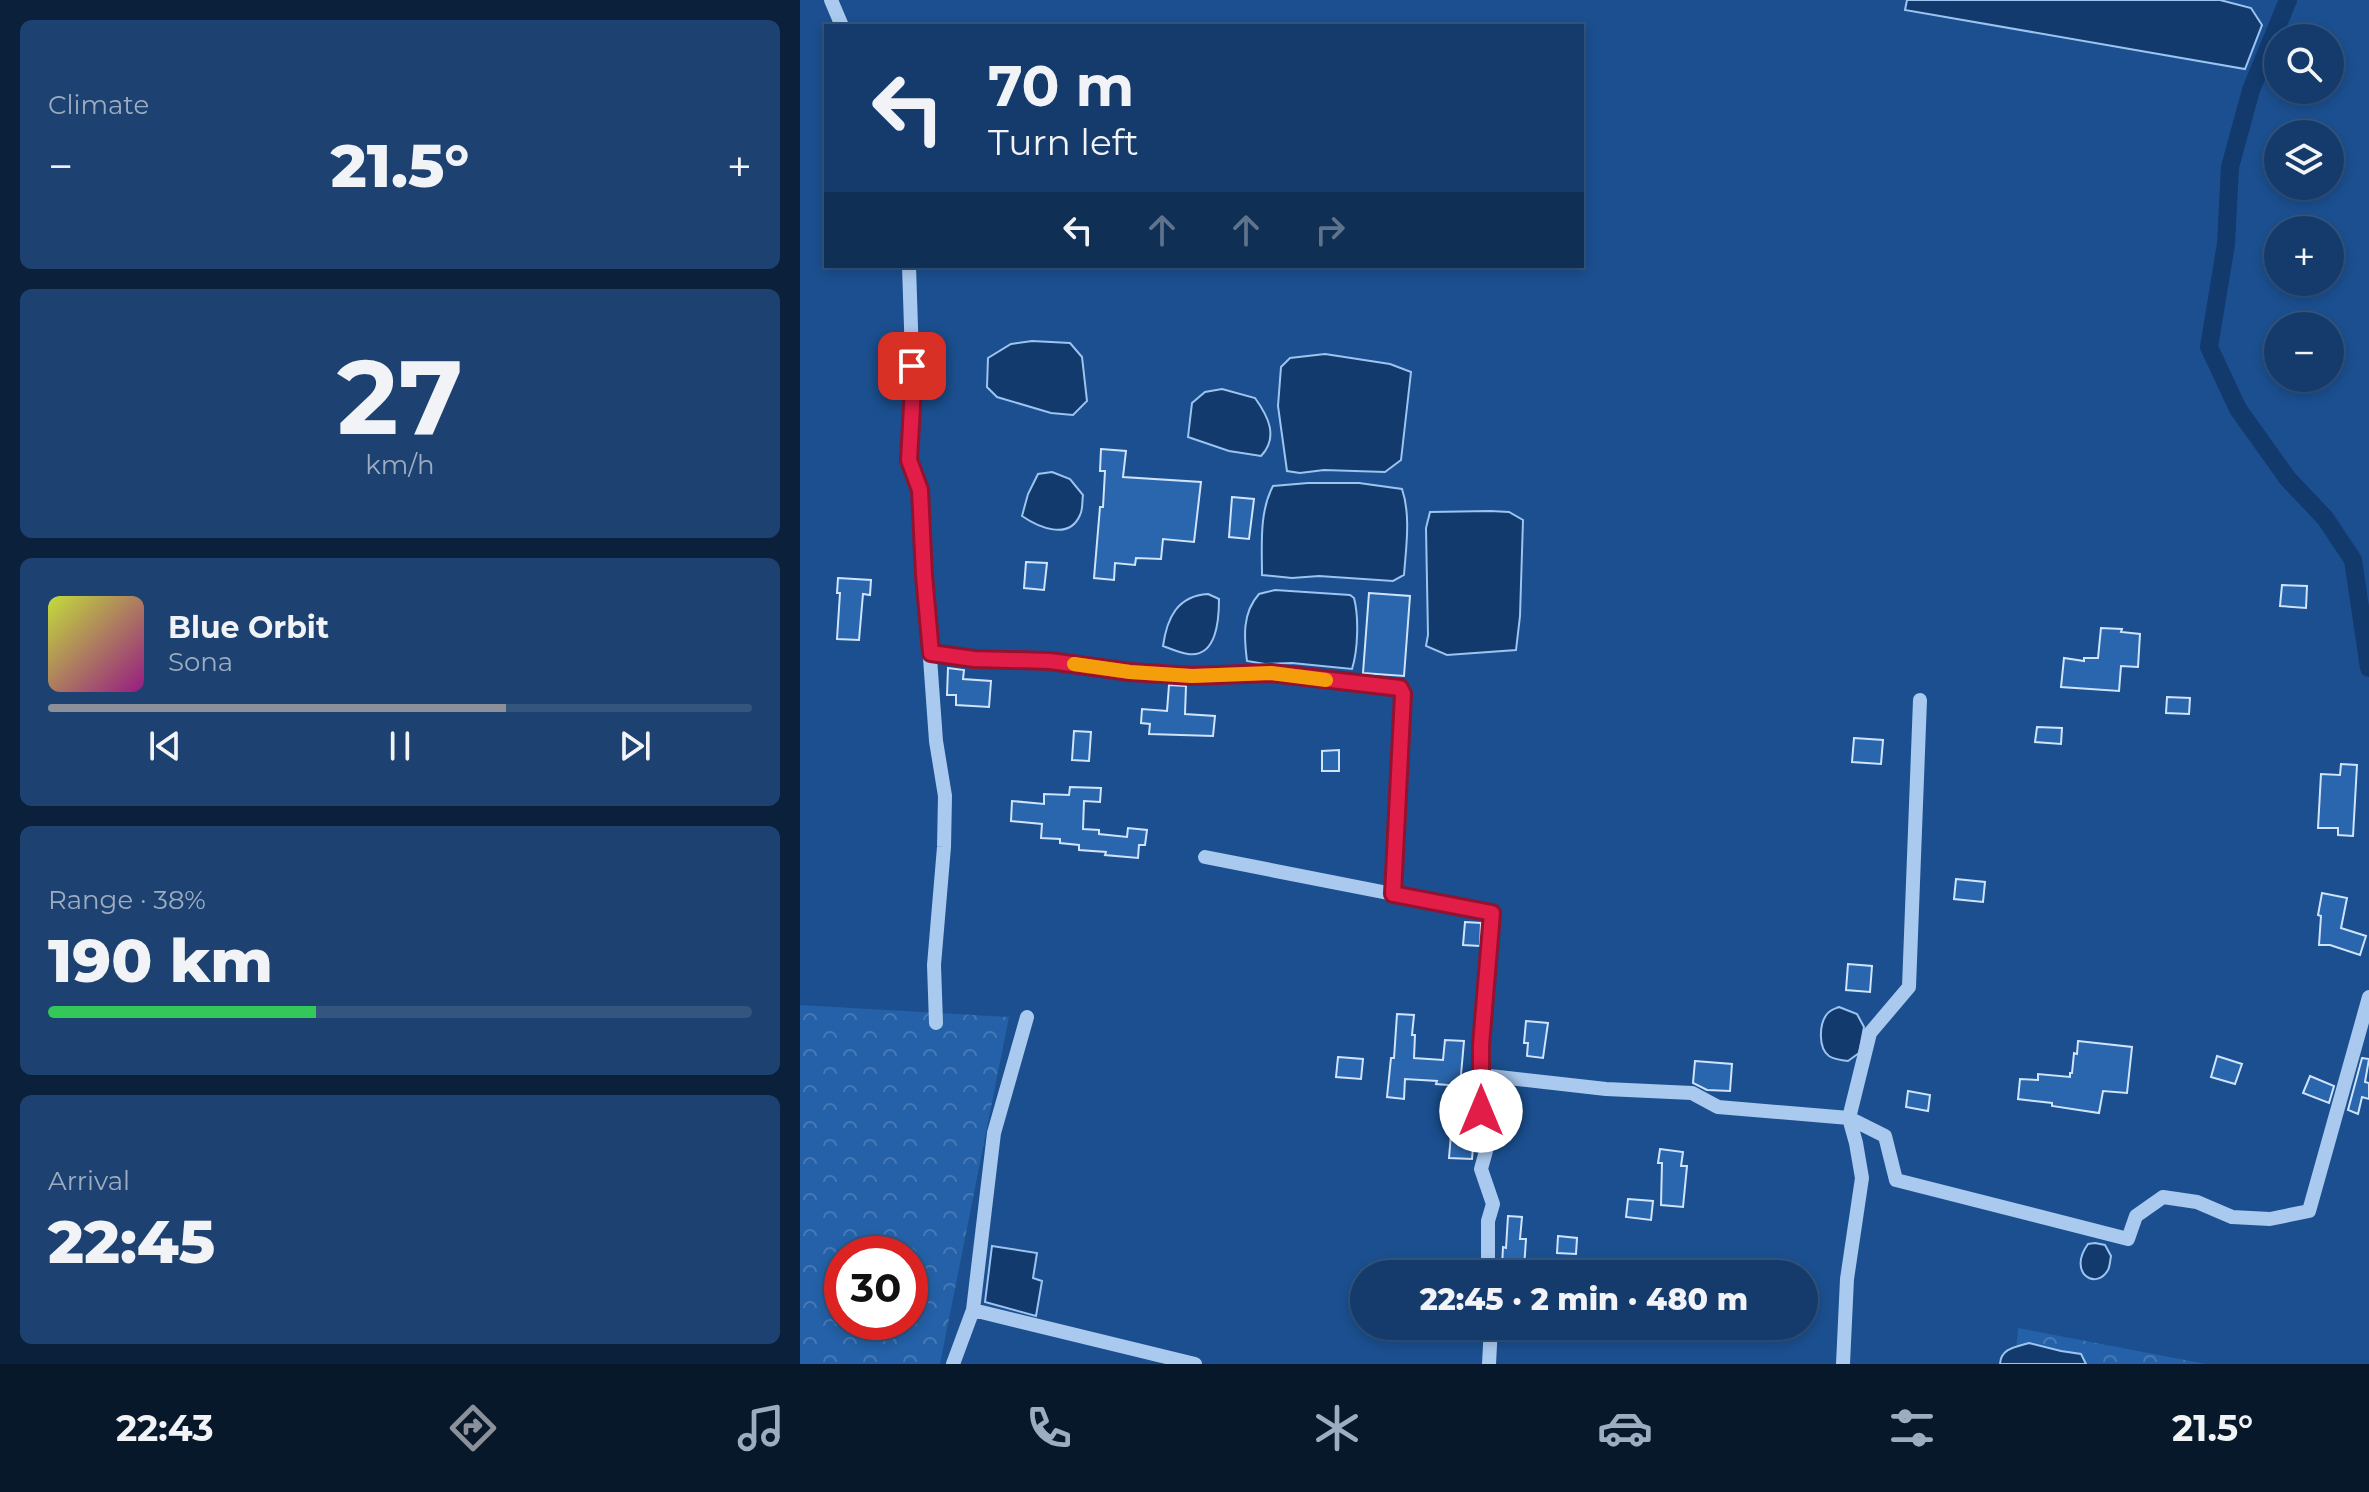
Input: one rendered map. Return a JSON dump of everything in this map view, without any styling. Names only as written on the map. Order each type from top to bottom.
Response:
[{"type":"street","points":[[831,0],[841,24]]},
{"type":"street","points":[[909,268],[913,388],[909,460],[920,490],[936,741],[945,796],[934,965],[936,1023]]},
{"type":"street","points":[[931,653],[974,659],[1050,661],[1130,672],[1192,676],[1271,673],[1400,688],[1403,694],[1393,894]]},
{"type":"street","points":[[1843,1364],[1847,1279],[1862,1178],[1849,1118],[1870,1033],[1909,987],[1920,700]]},
{"type":"street","points":[[1205,857],[1492,913],[1481,1075],[1481,1111],[1491,1133],[1481,1169],[1493,1204],[1488,1221],[1488,1260]]},
{"type":"street","points":[[1481,1075],[1606,1089],[1692,1093],[1718,1107],[1849,1118],[1885,1136],[1896,1180],[2128,1239],[2136,1216],[2163,1197],[2197,1202],[2232,1217],[2270,1219],[2309,1211],[2369,997]]},
{"type":"street","points":[[953,1364],[973,1310],[994,1133],[1027,1017]]},
{"type":"street","points":[[973,1310],[1195,1364]]},
{"type":"street","points":[[1489,1364],[1490,1340]]},
{"type":"green space","points":[[800,1005],[1009,1017],[940,1364],[800,1364]]},
{"type":"green space","points":[[2018,1328],[2206,1364],[2015,1364]]},
{"type":"shaded area","points":[[1907,0],[2220,0],[2251,8],[2262,25],[2245,69],[1905,10]]},
{"type":"shaded area","points":[[1032,341],[1070,343],[1082,357],[1087,401],[1073,415],[1051,413],[997,397],[987,387],[988,358],[1011,344]]},
{"type":"shaded area","points":[[1325,354],[1390,364],[1411,372],[1401,460],[1385,472],[1287,471],[1278,406],[1281,367],[1290,358]]},
{"type":"shaded area","points":[[1222,389],[1255,398],[1264,412],[1270,434],[1261,456],[1229,451],[1188,437],[1192,403],[1205,392]]},
{"type":"shaded area","points":[[1052,472],[1070,479],[1083,495],[1081,513],[1075,523],[1061,530],[1044,527],[1022,516],[1038,474]]},
{"type":"shaded area","points":[[1359,483],[1402,489],[1407,521],[1404,575],[1393,581],[1262,575],[1263,518],[1273,486]]},
{"type":"shaded area","points":[[1430,512],[1509,512],[1523,520],[1516,650],[1447,655],[1426,646],[1426,528]]},
{"type":"shaded area","points":[[1275,590],[1350,595],[1354,598],[1357,634],[1352,669],[1247,661],[1245,634],[1253,601],[1259,594]]},
{"type":"shaded area","points":[[1208,594],[1219,599],[1217,626],[1211,644],[1198,654],[1163,646],[1167,626],[1175,610],[1188,599]]},
{"type":"shaded area","points":[[1839,1007],[1857,1014],[1864,1027],[1859,1053],[1848,1061],[1829,1056],[1821,1042],[1824,1018]]},
{"type":"shaded area","points":[[2088,1244],[2105,1245],[2111,1256],[2108,1270],[2103,1276],[2091,1279],[2082,1271],[2082,1254]]},
{"type":"shaded area","points":[[992,1246],[1037,1253],[1033,1278],[1042,1281],[1036,1316],[985,1302]]},
{"type":"shaded area","points":[[2029,1343],[2081,1354],[2086,1364],[2000,1364],[2006,1351]]},
{"type":"building","points":[[1101,449],[1126,451],[1123,477],[1201,482],[1194,542],[1163,539],[1161,559],[1136,558],[1135,565],[1115,563],[1114,580],[1094,578],[1105,471],[1100,471]]},
{"type":"building","points":[[1232,497],[1254,499],[1249,539],[1229,537]]},
{"type":"building","points":[[1026,562],[1047,563],[1044,590],[1024,588]]},
{"type":"building","points":[[838,578],[871,580],[870,595],[863,594],[859,640],[837,639]]},
{"type":"building","points":[[2282,585],[2307,586],[2306,608],[2280,606]]},
{"type":"building","points":[[1369,593],[1410,596],[1404,676],[1363,673]]},
{"type":"building","points":[[2101,628],[2140,634],[2138,667],[2121,666],[2119,691],[2061,687],[2064,658],[2084,661],[2084,658],[2098,658]]},
{"type":"building","points":[[948,668],[964,670],[963,679],[991,681],[989,707],[956,705],[956,695],[947,695]]},
{"type":"building","points":[[1169,685],[1186,686],[1185,714],[1215,716],[1213,736],[1149,734],[1150,724],[1141,723],[1142,709],[1167,711]]},
{"type":"building","points":[[2167,697],[2190,698],[2189,714],[2166,713]]},
{"type":"building","points":[[2037,727],[2062,728],[2061,744],[2035,742]]},
{"type":"building","points":[[1074,731],[1091,732],[1089,761],[1072,760]]},
{"type":"building","points":[[1854,738],[1883,740],[1881,764],[1852,762]]},
{"type":"building","points":[[1339,750],[1339,771],[1322,771],[1322,751]]},
{"type":"building","points":[[2341,764],[2357,765],[2353,836],[2338,835],[2338,828],[2318,828],[2321,774],[2340,775]]},
{"type":"building","points":[[1070,787],[1101,788],[1100,802],[1084,801],[1083,829],[1127,837],[1128,828],[1147,830],[1145,845],[1139,845],[1138,858],[1079,850],[1079,845],[1060,843],[1060,839],[1041,838],[1042,824],[1011,821],[1012,801],[1044,804],[1044,794],[1069,795]]},
{"type":"building","points":[[1956,879],[1985,882],[1983,902],[1954,899]]},
{"type":"building","points":[[2322,893],[2347,898],[2341,928],[2366,936],[2360,955],[2330,945],[2319,945],[2321,916],[2318,915]]},
{"type":"building","points":[[1465,922],[1481,923],[1480,946],[1463,945]]},
{"type":"building","points":[[1848,964],[1872,966],[1870,992],[1846,990]]},
{"type":"building","points":[[1397,1014],[1414,1015],[1414,1058],[1443,1060],[1445,1040],[1464,1041],[1460,1086],[1405,1079],[1404,1099],[1387,1097]]},
{"type":"building","points":[[1526,1021],[1548,1023],[1543,1058],[1527,1056],[1528,1043],[1524,1043]]},
{"type":"building","points":[[2078,1041],[2132,1047],[2127,1093],[2103,1091],[2099,1113],[2018,1099],[2020,1079],[2038,1080],[2038,1074],[2070,1077]]},
{"type":"building","points":[[2217,1056],[2242,1064],[2235,1084],[2211,1077]]},
{"type":"building","points":[[1338,1057],[1363,1059],[1361,1079],[1336,1077]]},
{"type":"building","points":[[2362,1058],[2369,1059],[2365,1082],[2369,1083],[2369,1099],[2362,1097],[2358,1114],[2348,1110]]},
{"type":"building","points":[[1695,1061],[1732,1064],[1730,1091],[1707,1090],[1693,1083]]},
{"type":"building","points":[[2310,1076],[2334,1086],[2329,1103],[2303,1093]]},
{"type":"building","points":[[1908,1091],[1930,1095],[1928,1111],[1906,1107]]},
{"type":"building","points":[[1451,1134],[1474,1136],[1472,1159],[1449,1158]]},
{"type":"building","points":[[1660,1149],[1683,1152],[1681,1166],[1687,1166],[1683,1207],[1661,1205]]},
{"type":"building","points":[[1628,1199],[1653,1201],[1651,1220],[1626,1217]]},
{"type":"building","points":[[1508,1216],[1522,1217],[1520,1239],[1526,1239],[1525,1260],[1502,1260],[1503,1247],[1506,1248]]},
{"type":"building","points":[[1558,1236],[1577,1238],[1576,1254],[1557,1253]]},
{"type":"waterway","points":[[2288,0],[2251,90],[2230,167],[2226,244],[2209,347],[2238,409],[2288,479],[2325,518],[2353,560],[2369,668]]},
{"type":"slow traffic","points":[[1074,664],[1192,676],[1271,673],[1326,680]]},
{"type":"route","points":[[912,366],[909,460],[920,490],[931,653],[974,659],[1050,661],[1130,672],[1192,676],[1271,673],[1400,688],[1403,694],[1393,894],[1492,913],[1481,1045],[1481,1111]]}]
